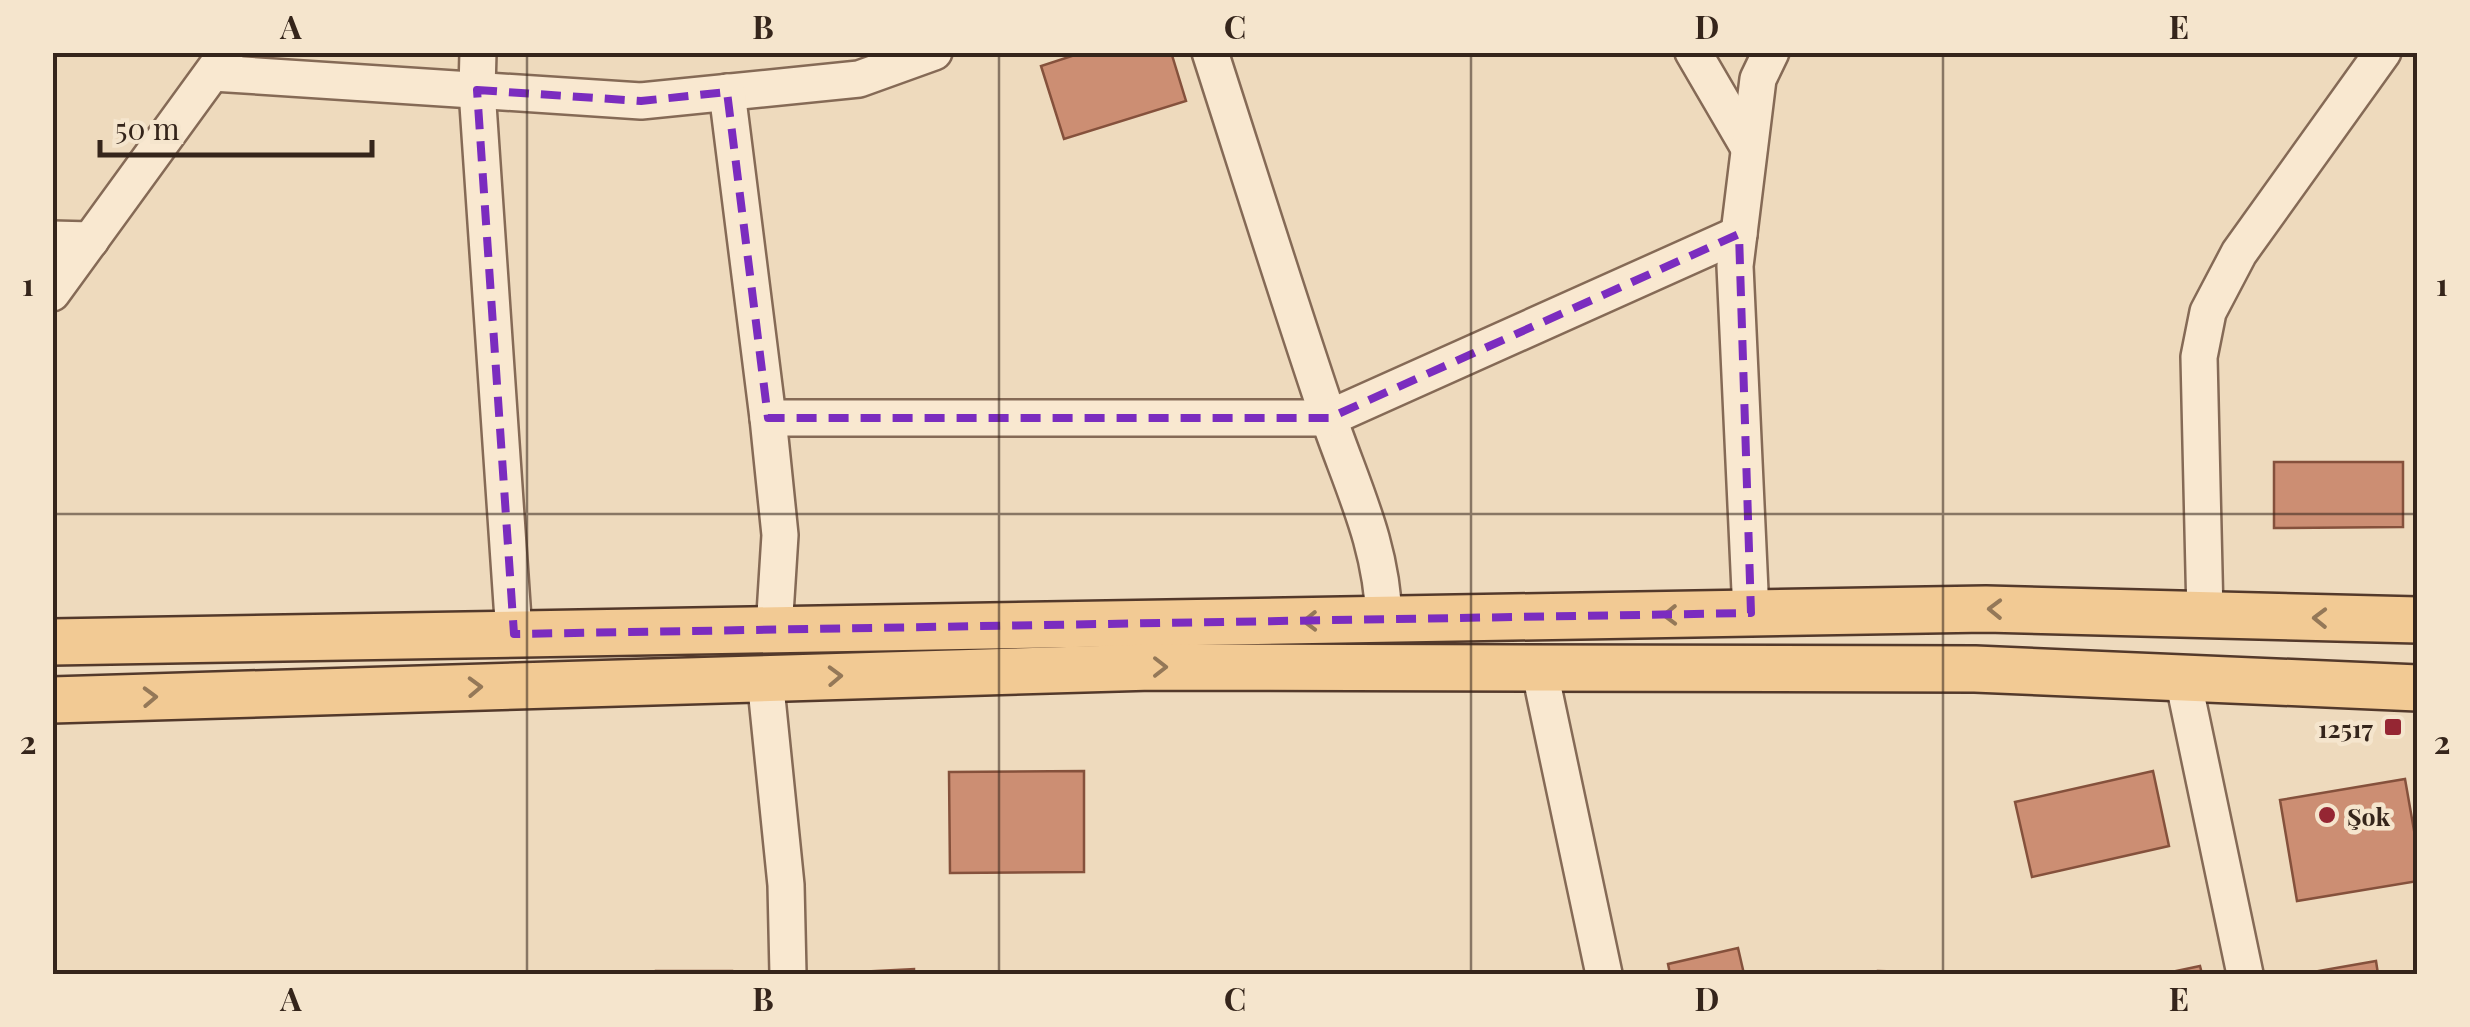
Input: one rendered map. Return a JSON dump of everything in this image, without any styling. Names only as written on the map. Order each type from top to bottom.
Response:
[{"type":"main road","points":[[52,642],[1986,609],[2418,620]]},
{"type":"main road","points":[[52,700],[1152,667],[1975,669],[2418,688]]},
{"type":"street","points":[[478,52],[477,90],[514,634]]},
{"type":"street","points":[[52,294],[220,62],[477,90],[641,101],[859,79],[934,52]]},
{"type":"street","points":[[1210,52],[1328,418],[1375,546],[1383,582],[1384,620]]},
{"type":"street","points":[[1694,52],[1749,148]]},
{"type":"street","points":[[1751,614],[1735,266],[1758,79],[1771,52]]},
{"type":"street","points":[[2205,615],[2199,357],[2208,312],[2239,254],[2384,52]]},
{"type":"street","points":[[728,92],[780,535],[774,630]]},
{"type":"street","points":[[768,418],[1328,418],[1738,234]]},
{"type":"street","points":[[52,239],[92,240]]},
{"type":"street","points":[[1540,668],[1604,974]]},
{"type":"street","points":[[764,678],[786,884],[788,974]]},
{"type":"street","points":[[2183,679],[2245,974]]},
{"type":"highlighted area","points":[[477,90],[641,101],[727,92],[768,418],[1329,418],[1739,234],[1751,613],[514,634]]},
{"type":"building","points":[[1084,52],[1171,52],[1186,101],[1064,139],[1041,66]]},
{"type":"building","points":[[2274,462],[2403,462],[2403,527],[2274,528]]},
{"type":"building","points":[[1084,771],[1084,872],[950,873],[949,772]]},
{"type":"building","points":[[2153,771],[2169,846],[2032,877],[2015,802]]},
{"type":"building","points":[[2405,779],[2418,853],[2418,881],[2297,901],[2280,800]]},
{"type":"building","points":[[1738,948],[1744,974],[1670,974],[1668,964]]},
{"type":"building","points":[[2376,961],[2378,974],[2307,974],[2307,973]]},
{"type":"building","points":[[2200,966],[2202,974],[2162,974]]},
{"type":"building","points":[[914,969],[914,974],[838,974],[838,973]]},
{"type":"building","points":[[732,971],[732,974],[656,974]]},
{"type":"building","points":[[1878,971],[1980,974],[1878,974]]},
{"type":"place","name":"12517","points":[[2393,727]]},
{"type":"place","name":"Şok","points":[[2327,815]]}]
